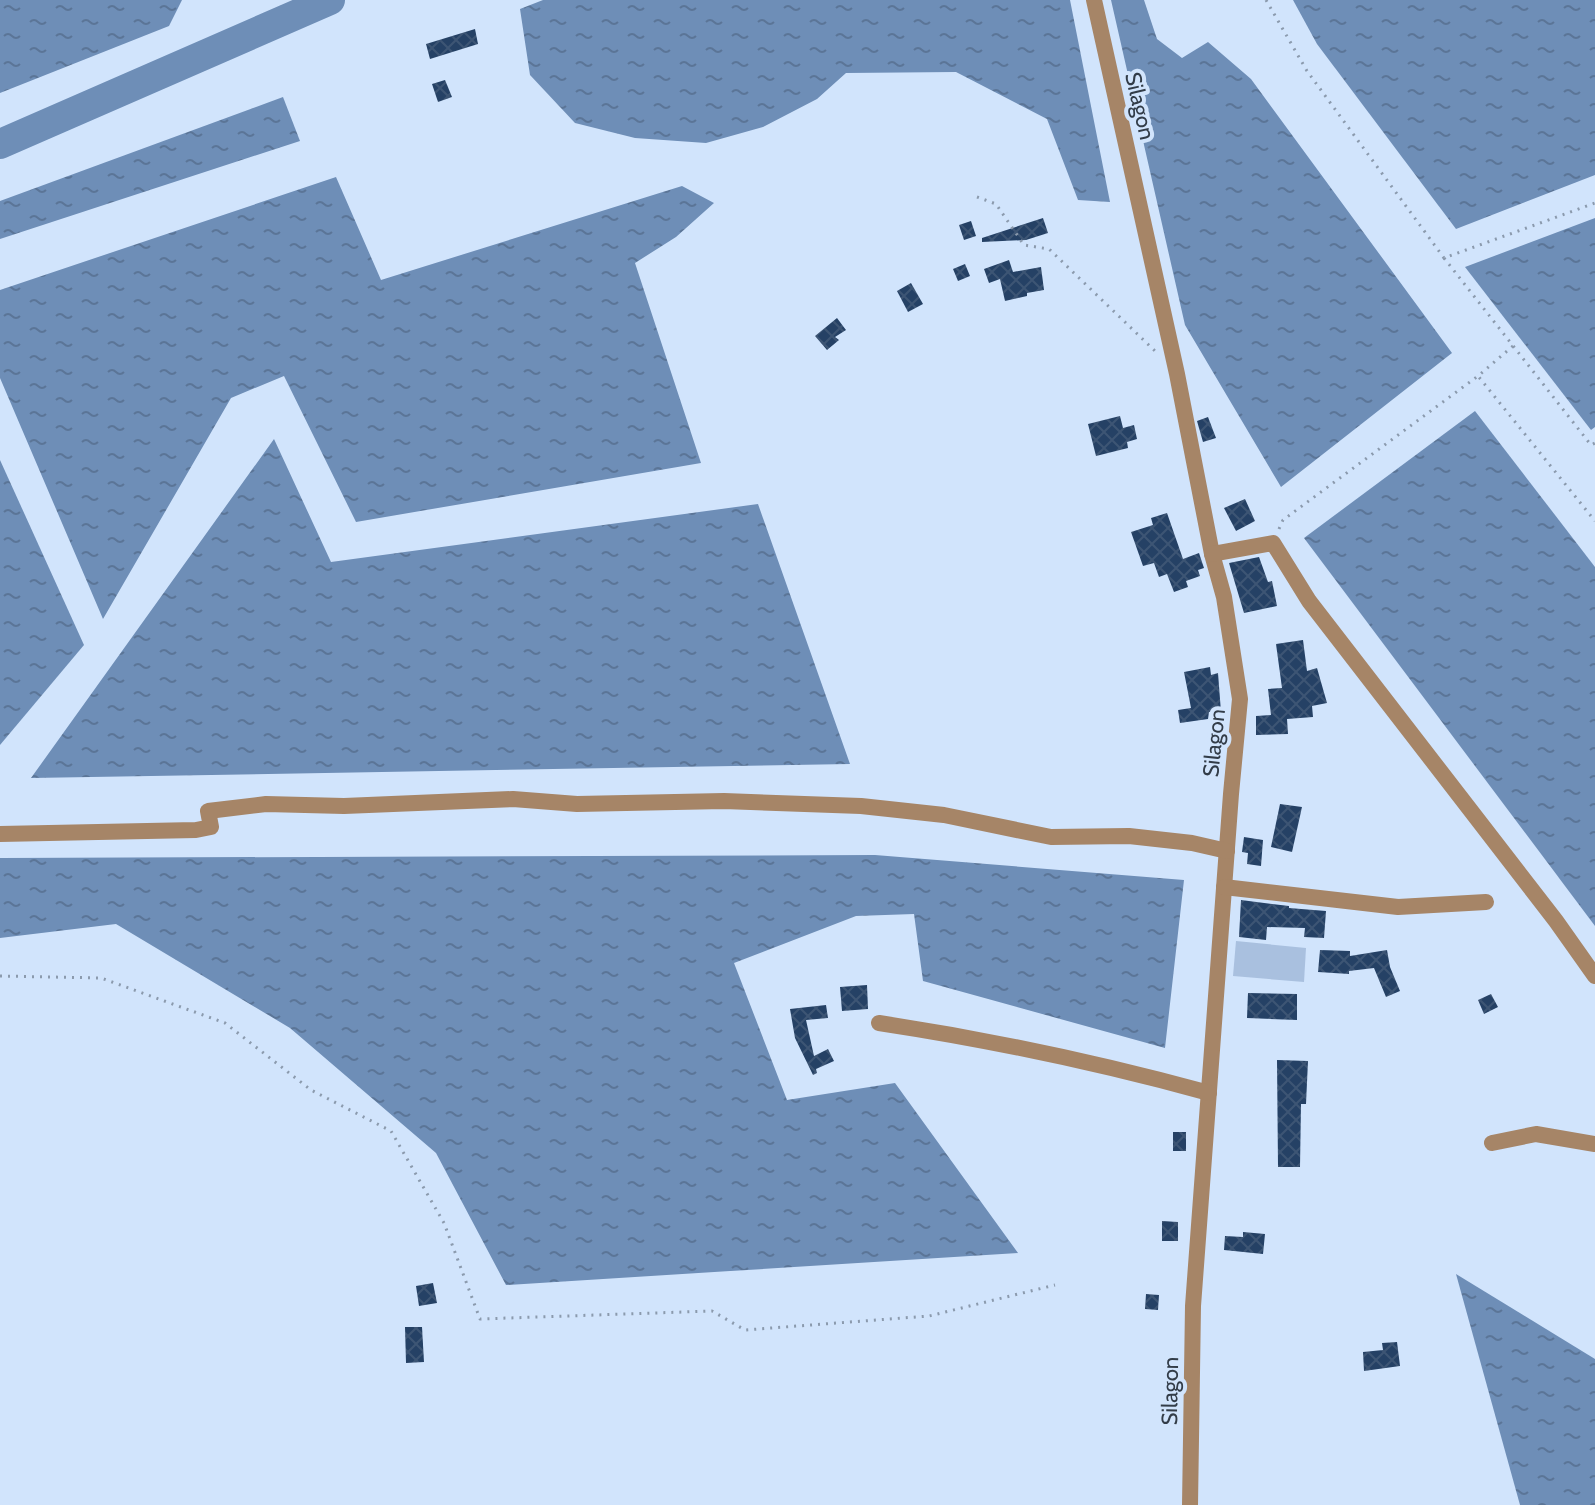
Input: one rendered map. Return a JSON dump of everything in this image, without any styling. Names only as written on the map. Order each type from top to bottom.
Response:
[{"type":"street","name":"Silagon","points":[[1094,0],[1177,374],[1212,554],[1224,597],[1240,699],[1193,1306],[1190,1505]]},
{"type":"street","points":[[1212,554],[1273,543],[1309,601],[1595,976]]},
{"type":"street","points":[[0,834],[196,830],[211,827],[208,811],[266,804],[344,806],[513,799],[577,804],[724,801],[861,806],[944,815],[1051,837],[1129,836],[1192,843],[1227,851]]},
{"type":"street","points":[[1224,887],[1398,907],[1486,902]]},
{"type":"street","points":[[879,1023],[996,1041],[1121,1069],[1209,1093]]},
{"type":"street","points":[[1492,1143],[1536,1134],[1595,1144]]},
{"type":"path","points":[[1266,0],[1307,71],[1444,258],[1591,445],[1595,443]]},
{"type":"path","points":[[977,197],[996,204],[1024,245],[1049,249],[1155,352]]},
{"type":"path","points":[[1444,258],[1595,203]]},
{"type":"path","points":[[1273,543],[1283,520],[1478,376],[1513,346]]},
{"type":"path","points":[[1478,376],[1595,521]]},
{"type":"path","points":[[0,976],[101,978],[225,1023],[311,1090],[391,1131],[444,1223],[480,1319],[712,1311],[745,1330],[929,1316],[1055,1285]]},
{"type":"shaded area","points":[[1236,941],[1306,948],[1304,982],[1233,976]]},
{"type":"water","points":[[0,0],[182,0],[169,26],[0,93]]},
{"type":"water","points":[[543,0],[1070,0],[1110,202],[1078,200],[1047,119],[956,72],[846,73],[817,99],[763,127],[706,143],[635,138],[575,123],[530,75],[520,9]]},
{"type":"water","points":[[1111,0],[1144,0],[1157,39],[1182,58],[1208,42],[1251,79],[1452,353],[1281,487],[1185,325]]},
{"type":"water","points":[[1293,0],[1595,0],[1595,175],[1456,229],[1317,44]]},
{"type":"water","points":[[283,97],[300,141],[0,239],[0,201]]},
{"type":"water","points":[[336,177],[381,280],[682,186],[714,203],[676,237],[635,263],[701,463],[356,522],[284,376],[231,398],[103,619],[0,378],[0,290]]},
{"type":"water","points":[[1595,218],[1595,427],[1591,430],[1465,267]]},
{"type":"water","points":[[1475,411],[1595,567],[1595,926],[1304,538]]},
{"type":"water","points":[[274,439],[331,562],[758,504],[850,764],[31,778]]},
{"type":"water","points":[[0,460],[84,645],[0,745]]},
{"type":"water","points":[[875,855],[1184,880],[1165,1048],[923,981],[914,914],[856,916],[734,963],[787,1100],[895,1083],[1018,1253],[506,1285],[436,1153],[290,1028],[116,924],[0,938],[0,858]]},
{"type":"water","points":[[1456,1274],[1595,1359],[1595,1505],[1520,1505]]},
{"type":"building","points":[[475,29],[478,44],[430,59],[426,44]]},
{"type":"building","points":[[445,80],[452,97],[438,102],[432,84]]},
{"type":"building","points":[[1043,218],[1048,233],[1026,240],[982,242],[982,238]]},
{"type":"building","points":[[971,221],[976,236],[964,240],[959,225]]},
{"type":"building","points":[[1009,260],[1013,272],[1041,267],[1044,290],[1005,301],[1000,279],[989,283],[984,269]]},
{"type":"building","points":[[965,264],[970,276],[958,281],[953,269]]},
{"type":"building","points":[[911,283],[923,304],[908,312],[897,291]]},
{"type":"building","points":[[837,318],[846,330],[835,337],[839,340],[827,350],[815,336]]},
{"type":"building","points":[[1120,416],[1123,428],[1134,425],[1137,439],[1127,442],[1128,448],[1096,456],[1088,424]]},
{"type":"building","points":[[1208,417],[1216,438],[1203,442],[1197,421]]},
{"type":"building","points":[[1245,499],[1255,521],[1236,531],[1224,508]]},
{"type":"building","points":[[1167,513],[1183,559],[1199,553],[1204,568],[1198,570],[1200,576],[1186,581],[1188,587],[1174,592],[1167,574],[1159,577],[1154,563],[1143,566],[1131,532],[1153,525],[1151,518]]},
{"type":"building","points":[[1259,557],[1268,582],[1272,581],[1277,606],[1244,613],[1229,563]]},
{"type":"building","points":[[1303,640],[1307,671],[1317,668],[1327,703],[1312,706],[1313,717],[1287,719],[1288,734],[1256,735],[1256,716],[1271,715],[1268,689],[1282,688],[1276,644]]},
{"type":"building","points":[[1210,667],[1211,675],[1218,673],[1221,712],[1209,712],[1208,719],[1180,723],[1178,710],[1191,708],[1184,672]]},
{"type":"building","points":[[1280,804],[1302,807],[1292,852],[1271,847]]},
{"type":"building","points":[[1244,837],[1263,840],[1261,866],[1247,864],[1248,853],[1242,852]]},
{"type":"building","points":[[1241,900],[1326,911],[1324,938],[1304,937],[1305,928],[1267,927],[1266,940],[1239,937]]},
{"type":"building","points":[[1320,950],[1350,951],[1350,956],[1387,950],[1400,991],[1386,997],[1374,968],[1349,971],[1349,974],[1318,972]]},
{"type":"building","points":[[867,985],[868,1009],[842,1011],[840,987]]},
{"type":"building","points":[[1248,993],[1297,994],[1297,1020],[1247,1018]]},
{"type":"building","points":[[1491,994],[1498,1007],[1484,1014],[1478,1000]]},
{"type":"building","points":[[826,1005],[828,1018],[806,1020],[814,1056],[828,1049],[834,1061],[816,1069],[817,1073],[813,1075],[795,1038],[790,1009]]},
{"type":"building","points":[[1277,1060],[1308,1061],[1306,1104],[1301,1104],[1300,1167],[1278,1167]]},
{"type":"building","points":[[1173,1132],[1186,1132],[1186,1151],[1173,1151]]},
{"type":"building","points":[[1162,1221],[1178,1222],[1178,1241],[1162,1241]]},
{"type":"building","points":[[1243,1232],[1265,1234],[1263,1254],[1224,1250],[1225,1236],[1243,1237]]},
{"type":"building","points":[[433,1283],[437,1303],[419,1306],[416,1286]]},
{"type":"building","points":[[1146,1294],[1159,1295],[1158,1310],[1145,1309]]},
{"type":"building","points":[[405,1327],[422,1327],[424,1362],[406,1363]]},
{"type":"building","points":[[1397,1342],[1400,1366],[1364,1371],[1363,1352],[1383,1350],[1382,1343]]},
{"type":"waterway","points":[[0,144],[330,0]]}]
